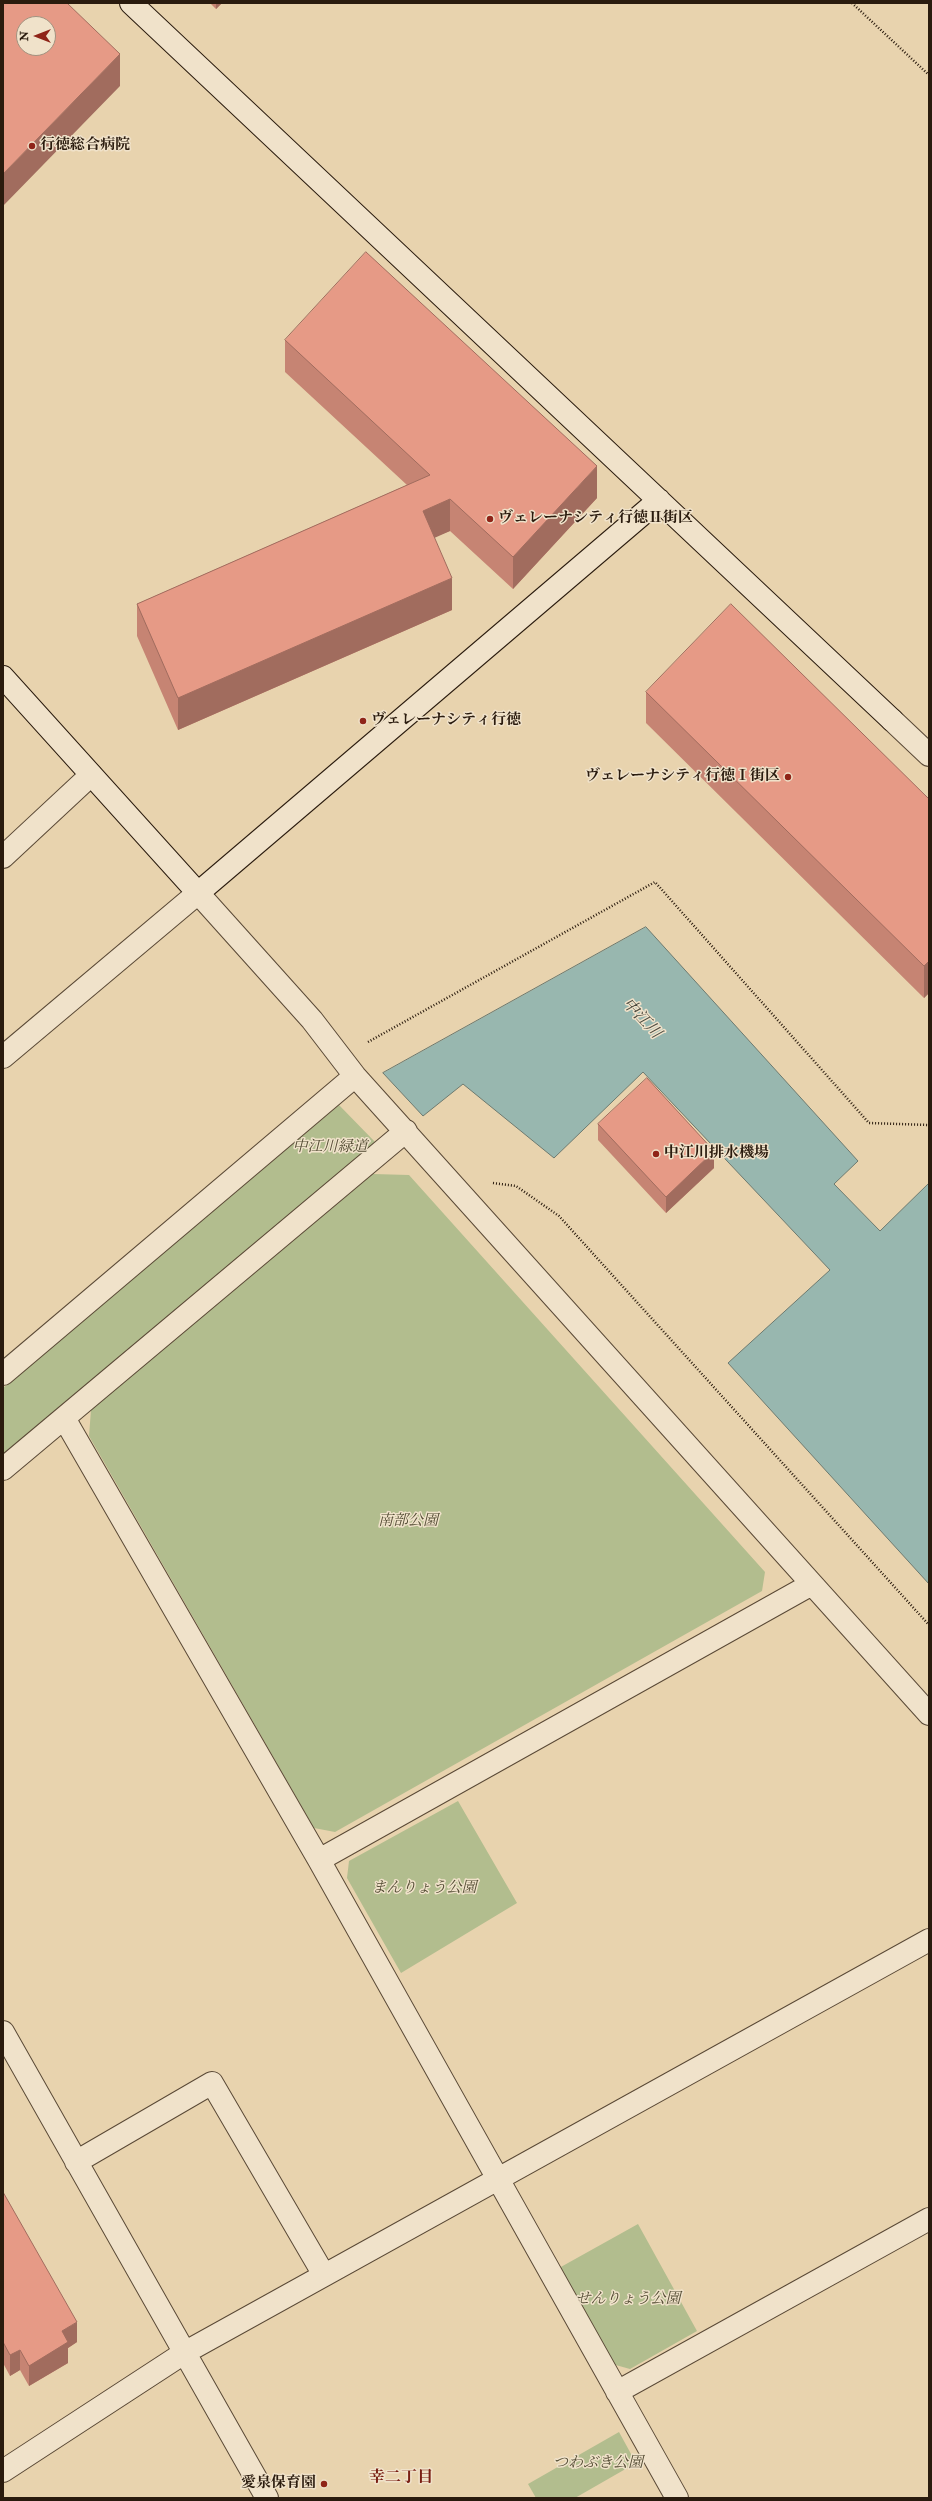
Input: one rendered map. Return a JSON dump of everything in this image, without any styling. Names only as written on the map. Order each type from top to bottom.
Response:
[{"type":"street","points":[[131,3],[929,755]]},
{"type":"street","points":[[3,1057],[659,500]]},
{"type":"street","points":[[3,677],[312,1020],[355,1076],[447,1176],[929,1714]]},
{"type":"street","points":[[3,857],[91,775]]},
{"type":"street","points":[[3,1374],[355,1076]]},
{"type":"street","points":[[3,1469],[406,1131]]},
{"type":"street","points":[[64,1418],[319,1860],[677,2498]]},
{"type":"street","points":[[319,1860],[812,1584]]},
{"type":"street","points":[[3,2471],[184,2353],[929,1940]]},
{"type":"street","points":[[3,2032],[267,2498]]},
{"type":"street","points":[[76,2162],[212,2084],[324,2275]]},
{"type":"street","points":[[617,2392],[929,2219]]},
{"type":"path","points":[[852,3],[929,75]]},
{"type":"path","points":[[340,1057],[655,882],[869,1123],[929,1125]]},
{"type":"path","points":[[447,1176],[516,1186],[559,1216],[929,1625]]},
{"type":"green space","name":"中江川緑道","points":[[339,1105],[377,1144],[3,1456],[3,1388]]},
{"type":"green space","name":"南部公園","points":[[373,1174],[409,1175],[765,1572],[762,1591],[335,1832],[314,1828],[89,1436],[91,1410]]},
{"type":"green space","name":"まんりょう公園","points":[[458,1801],[517,1903],[401,1973],[347,1878],[349,1861]]},
{"type":"green space","name":"せんりょう公園","points":[[638,2224],[697,2331],[630,2369],[612,2364],[559,2268]]},
{"type":"green space","name":"つわぶき公園","points":[[619,2432],[636,2463],[575,2498],[536,2498],[528,2484]]},
{"type":"water","name":"中江川","points":[[646,927],[858,1161],[834,1184],[880,1231],[929,1183],[929,1584],[728,1363],[830,1270],[643,1072],[554,1158],[463,1084],[423,1116],[383,1073]]},
{"type":"building","name":"行徳総合病院","points":[[3,3],[67,3],[120,54],[3,174]]},
{"type":"building","name":"ヴェレーナシティ行徳Ⅱ街区","points":[[366,252],[597,466],[513,557],[450,499],[423,511],[452,578],[178,698],[137,604],[430,475],[285,340]]},
{"type":"building","name":"ヴェレーナシティ行徳Ⅰ街区","points":[[731,604],[929,799],[929,961],[924,966],[646,692]]},
{"type":"building","name":"中江川排水機場","points":[[647,1078],[714,1151],[666,1197],[598,1124]]},
{"type":"building","points":[[3,2192],[77,2322],[62,2331],[68,2342],[29,2366],[20,2350],[10,2355],[3,2342]]},
{"type":"place","name":"行徳総合病院","points":[[32,146]]},
{"type":"place","name":"ヴェレーナシティ行徳Ⅱ街区","points":[[490,519]]},
{"type":"place","name":"ヴェレーナシティ行徳","points":[[363,721]]},
{"type":"place","name":"ヴェレーナシティ行徳Ⅰ街区","points":[[788,777]]},
{"type":"place","name":"中江川排水機場","points":[[656,1154]]},
{"type":"place","name":"愛泉保育園","points":[[324,2484]]},
{"type":"district","name":"幸二丁目","points":[[401,2479]]}]
